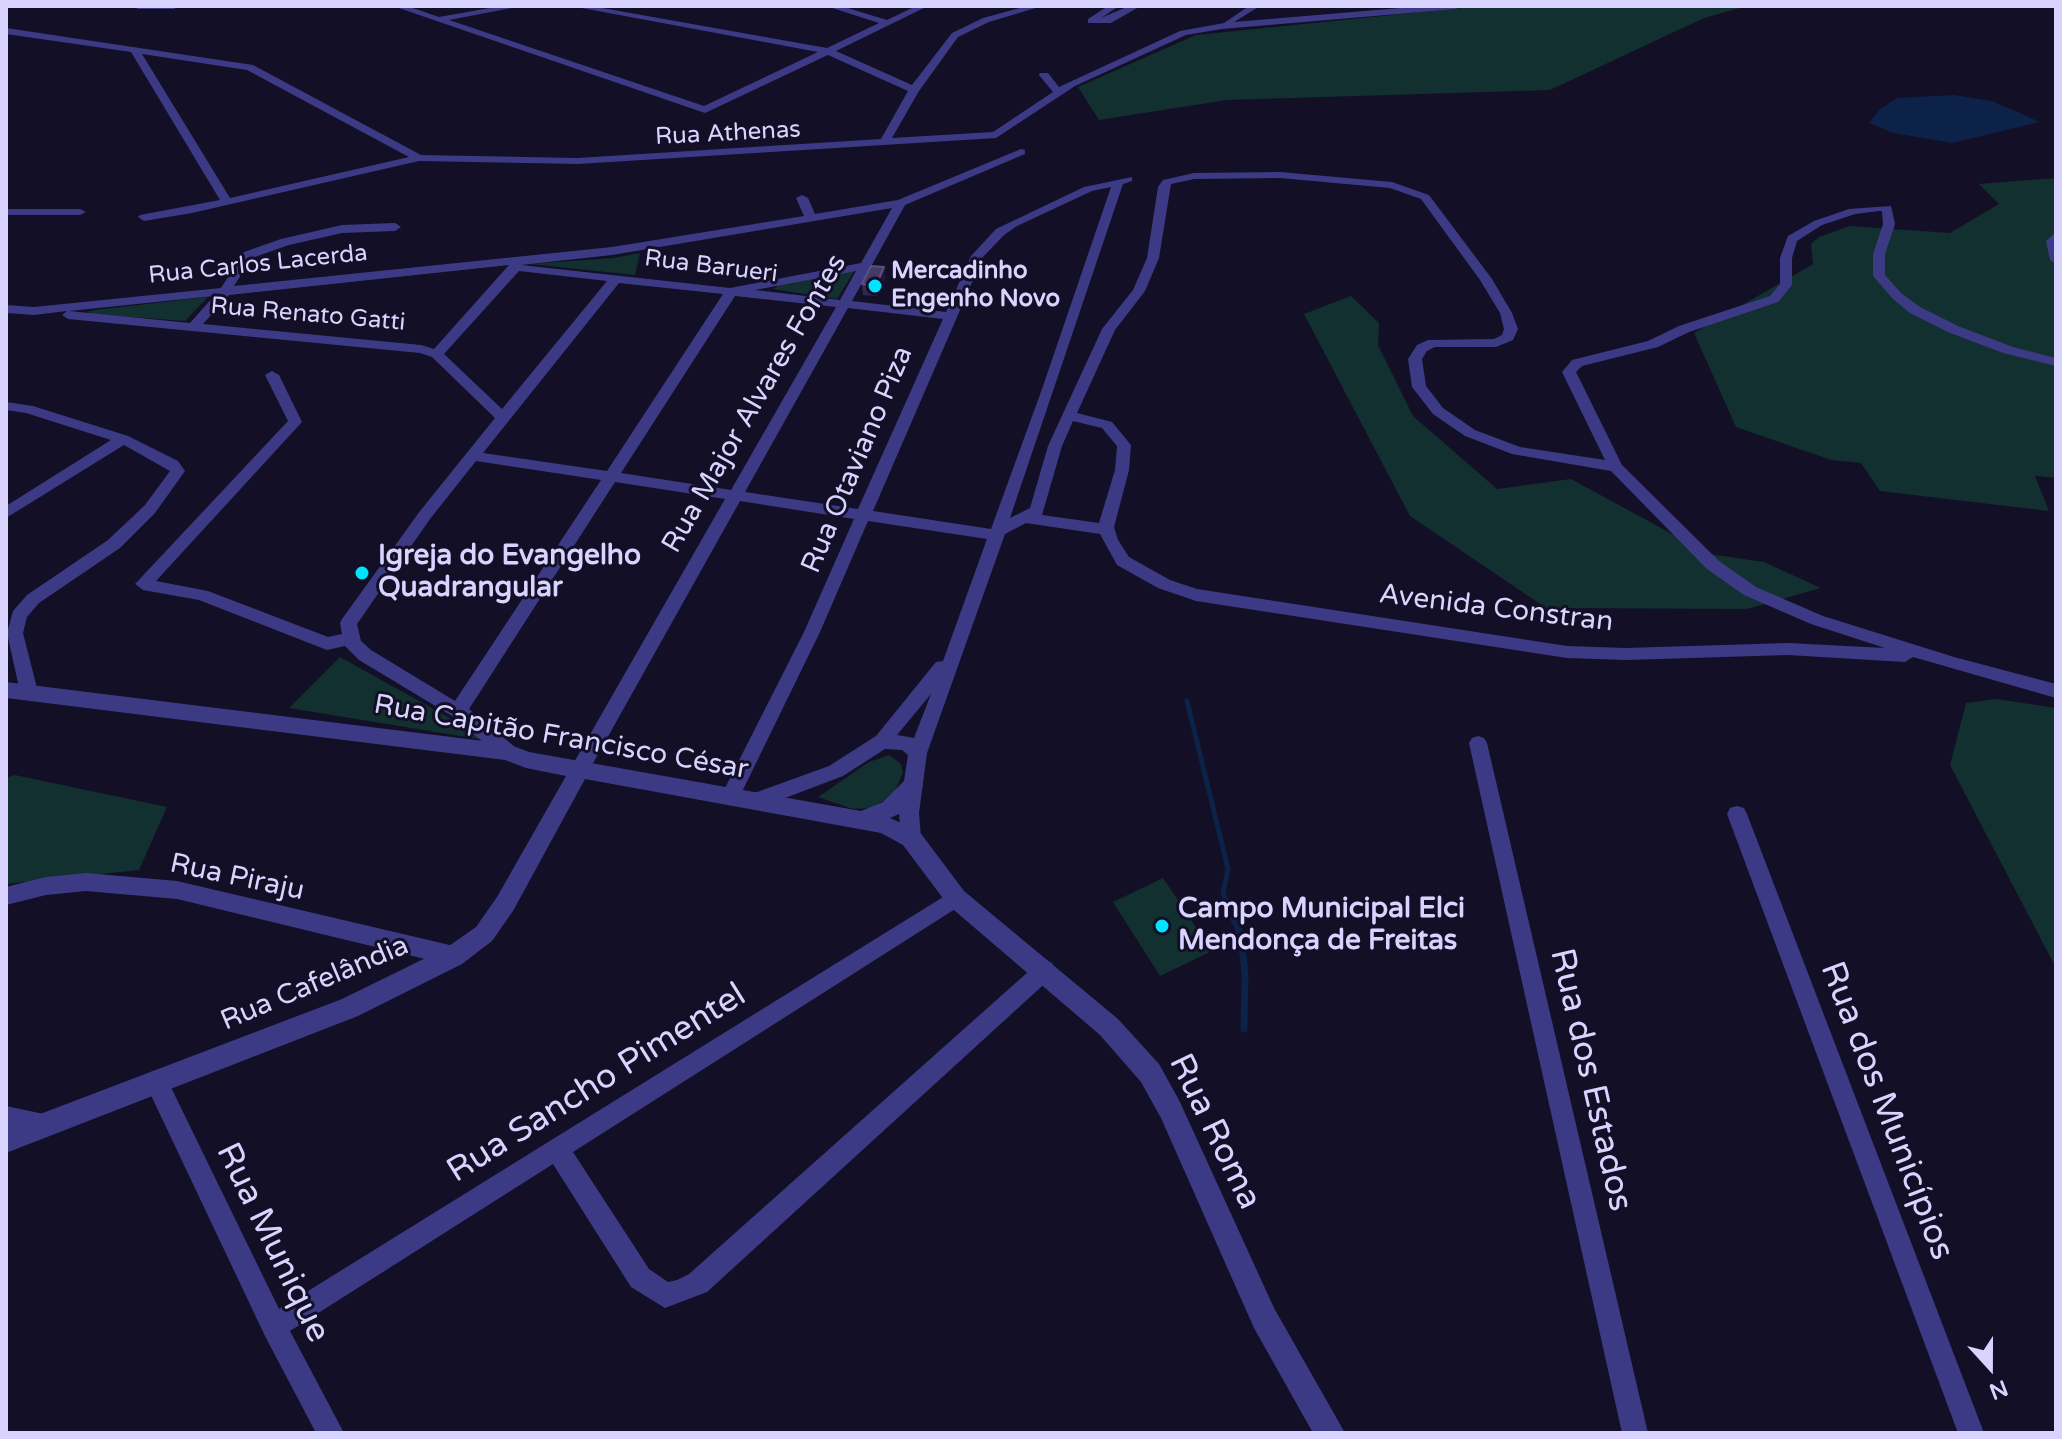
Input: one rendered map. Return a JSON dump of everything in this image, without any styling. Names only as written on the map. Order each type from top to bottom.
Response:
[{"type":"street","points":[[138,6],[174,6]]},
{"type":"street","points":[[398,6],[705,110],[923,6]]},
{"type":"street","points":[[437,20],[517,6]]},
{"type":"street","points":[[576,6],[827,51],[914,90]]},
{"type":"street","points":[[831,6],[884,22]]},
{"type":"street","points":[[883,144],[914,90],[955,35],[986,20],[1037,6]]},
{"type":"street","points":[[1114,6],[1091,21],[1108,21],[1134,7]]},
{"type":"street","points":[[1222,26],[1255,6]]},
{"type":"street","points":[[519,262],[612,251],[901,203],[1021,152],[996,135],[1058,92],[1183,33],[1222,26],[1453,7]]},
{"type":"street","name":"Rua Athenas","points":[[6,31],[250,67],[419,158],[612,160],[996,135]]},
{"type":"street","points":[[134,49],[227,202]]},
{"type":"street","points":[[1044,75],[1058,92]]},
{"type":"street","points":[[144,217],[227,202],[419,158]]},
{"type":"street","points":[[472,456],[996,533],[1037,511],[1055,446],[1072,408],[1109,329],[1146,276],[1153,258],[1167,182],[1194,176],[1265,175],[1392,185],[1425,197],[1486,279],[1506,313],[1511,329],[1508,337],[1496,343],[1433,343],[1422,348],[1415,359],[1419,387],[1438,411],[1470,433],[1517,451],[1616,467]]},
{"type":"street","name":"Rua Otaviano Piza","points":[[730,796],[812,632],[977,256],[1000,232],[1088,189],[1123,180],[996,533]]},
{"type":"street","points":[[802,198],[810,217]]},
{"type":"street","name":"Rua Major Alvares Fontes","points":[[574,778],[901,203]]},
{"type":"street","points":[[1948,662],[1817,620],[1750,591],[1713,565],[1616,467],[1573,382],[1571,368],[1577,363],[1653,344],[1684,329],[1774,299],[1786,285],[1786,258],[1792,239],[1818,223],[1853,211],[1887,208],[1889,224],[1879,254],[1879,276],[1915,310],[2008,350],[2056,362]]},
{"type":"street","points":[[6,212],[80,212]]},
{"type":"street","points":[[193,327],[225,291],[248,255],[285,242],[342,229],[395,227]]},
{"type":"street","points":[[2056,236],[2052,241],[2056,260]]},
{"type":"street","points":[[437,354],[535,244]]},
{"type":"street","name":"Rua Barueri","points":[[519,262],[616,278],[949,316]]},
{"type":"street","name":"Rua Carlos Lacerda","points":[[6,309],[34,311],[519,262]]},
{"type":"street","points":[[458,711],[732,291],[865,266]]},
{"type":"street","points":[[508,752],[458,711],[365,655],[350,638],[348,623],[352,613],[472,456],[616,278]]},
{"type":"street","name":"Rua Renato Gatti","points":[[34,311],[401,345],[437,354],[504,419]]},
{"type":"street","points":[[272,375],[295,422],[143,584],[202,595],[327,644],[350,638]]},
{"type":"street","points":[[6,406],[28,409],[123,439],[173,464],[178,471],[150,509],[114,544],[33,599],[19,615],[15,633],[29,692]]},
{"type":"street","points":[[1027,518],[1107,530],[1124,455],[1119,437],[1107,425],[1072,408]]},
{"type":"street","points":[[6,513],[123,439]]},
{"type":"street","name":"Avenida Constran","points":[[1107,530],[1123,561],[1164,584],[1196,595],[1500,644],[1626,654],[1788,649],[1948,662],[2056,691]]},
{"type":"street","points":[[911,838],[909,813],[918,753],[996,533]]},
{"type":"street","points":[[756,801],[836,771],[882,741],[949,659]]},
{"type":"street","name":"Rua Capitão Francisco César","points":[[6,690],[508,752],[574,778],[730,796],[882,824],[911,838]]},
{"type":"street","points":[[882,741],[900,740],[918,753]]},
{"type":"street","name":"Rua dos Estados","points":[[1478,743],[1635,1433]]},
{"type":"street","name":"Rua Cafelândia","points":[[6,1140],[350,1008],[454,956],[484,934],[505,904],[574,778]]},
{"type":"street","points":[[859,821],[891,808],[913,785]]},
{"type":"street","name":"Rua dos Municípios","points":[[1737,814],[1971,1433]]},
{"type":"street","name":"Rua Roma","points":[[911,838],[956,898],[1109,1027],[1150,1073],[1170,1109],[1264,1318],[1330,1433]]},
{"type":"street","name":"Rua Piraju","points":[[6,896],[46,886],[86,882],[177,890],[454,956]]},
{"type":"street","name":"Rua Sancho Pimentel","points":[[274,1327],[956,898]]},
{"type":"street","points":[[557,1149],[640,1278],[656,1292],[665,1295],[679,1292],[698,1283],[1045,970]]},
{"type":"street","name":"Rua Munique","points":[[156,1081],[274,1327],[331,1433]]},
{"type":"street","points":[[6,1117],[45,1124]]},
{"type":"green space","points":[[1480,6],[1747,6],[1704,18],[1550,90],[1227,100],[1099,120],[1078,87],[1196,35]]},
{"type":"green space","points":[[2056,178],[2056,478],[2035,476],[2049,511],[1880,491],[1861,463],[1831,460],[1736,427],[1694,333],[1813,264],[1811,244],[1819,237],[1850,226],[1950,233],[1999,204],[1979,184]]},
{"type":"green space","points":[[640,253],[635,275],[530,264],[613,258]]},
{"type":"green space","points":[[855,270],[837,299],[773,289],[779,285]]},
{"type":"green space","points":[[1351,296],[1379,323],[1378,345],[1413,416],[1497,489],[1571,479],[1709,554],[1764,562],[1821,588],[1747,609],[1546,608],[1410,516],[1304,314]]},
{"type":"green space","points":[[208,297],[185,321],[89,314],[89,311],[103,309]]},
{"type":"green space","points":[[340,657],[491,741],[289,708]]},
{"type":"green space","points":[[1996,699],[2056,708],[2056,968],[1950,765],[1966,703]]},
{"type":"green space","points":[[889,755],[901,764],[903,772],[893,796],[870,808],[853,809],[818,797],[869,762]]},
{"type":"green space","points":[[15,775],[167,807],[139,870],[6,884],[6,778]]},
{"type":"green space","name":"Campo Municipal Elci Mendonça de Freitas","points":[[1163,878],[1212,951],[1160,976],[1113,902]]},
{"type":"water","points":[[1954,95],[1992,101],[2040,122],[1952,143],[1893,133],[1869,123],[1880,109],[1897,98]]},
{"type":"building","points":[[871,266],[884,267],[876,286],[862,284]]},
{"type":"waterway","points":[[1187,701],[1228,869],[1223,893],[1235,921]]},
{"type":"waterway","points":[[1234,919],[1241,935],[1245,975],[1244,1029]]},
{"type":"place","name":"Mercadinho Engenho Novo","points":[[875,286]]},
{"type":"place","name":"Igreja do Evangelho Quadrangular","points":[[362,573]]},
{"type":"place","name":"Campo Municipal Elci Mendonça de Freitas","points":[[1162,926]]}]
